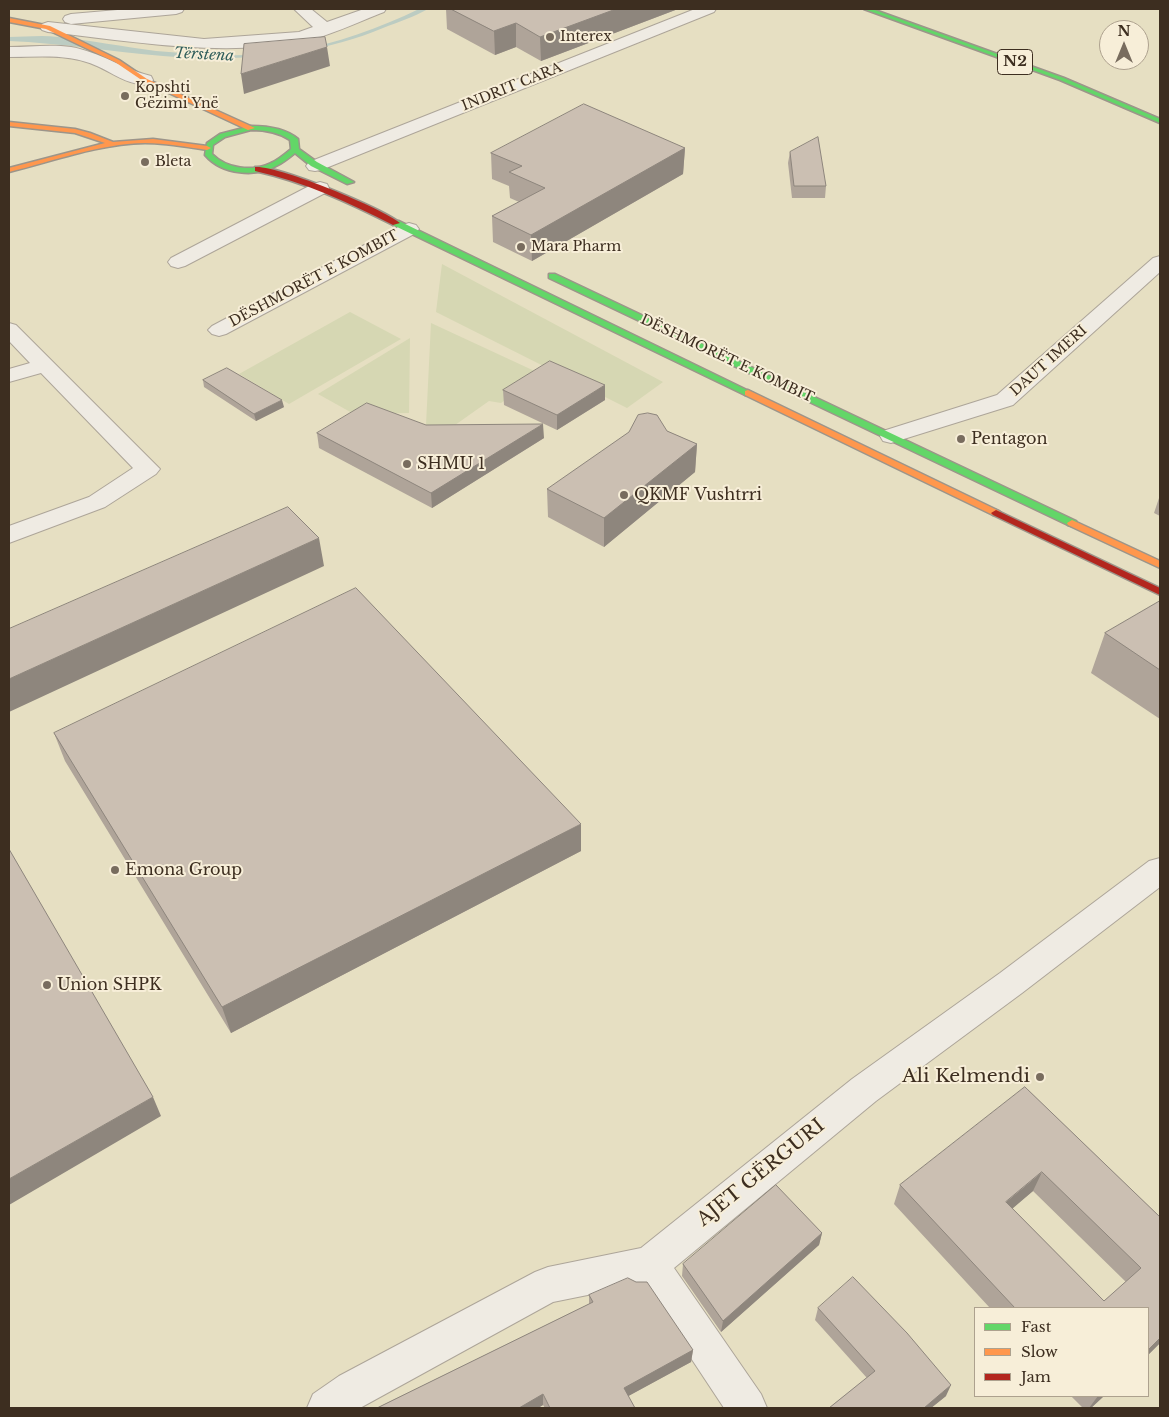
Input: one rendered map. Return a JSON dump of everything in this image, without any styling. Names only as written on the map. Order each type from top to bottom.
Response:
[{"type":"street","points":[[46,28],[176,9]]},
{"type":"street","points":[[302,9],[324,28]]},
{"type":"street","points":[[9,20],[46,28],[204,44],[301,37],[378,9]]},
{"type":"street","name":"INDRIT CARA","points":[[315,166],[708,9]]},
{"type":"street","name":"N2","points":[[867,9],[1062,79],[1160,121]]},
{"type":"street","name":"N2","points":[[894,9],[1132,96]]},
{"type":"street","points":[[46,28],[117,61],[146,80],[251,128]]},
{"type":"street","points":[[9,52],[70,52],[102,62],[126,75],[146,80]]},
{"type":"street","points":[[9,124],[100,136],[114,146]]},
{"type":"street","points":[[295,150],[286,160],[258,169],[246,170],[224,167],[209,159],[207,154],[207,148],[211,143],[235,130],[251,128],[272,129],[289,135],[294,139],[295,150],[315,166],[360,186]]},
{"type":"street","points":[[75,133],[86,140],[79,152]]},
{"type":"street","points":[[9,170],[79,152],[135,142],[171,143],[207,148]]},
{"type":"street","name":"DËSHMORËT E KOMBIT","points":[[258,169],[272,171],[320,188],[409,229],[1160,592]]},
{"type":"street","points":[[178,262],[320,188]]},
{"type":"street","name":"DËSHMORËT E KOMBIT","points":[[219,330],[409,229]]},
{"type":"street","points":[[443,245],[456,238]]},
{"type":"street","name":"DAUT IMERI","points":[[891,436],[1005,400],[1160,262]]},
{"type":"street","name":"DËSHMORËT E KOMBIT","points":[[542,272],[1160,565]]},
{"type":"street","points":[[636,338],[657,326]]},
{"type":"street","points":[[9,329],[148,469],[97,502],[9,536]]},
{"type":"street","points":[[9,376],[46,365]]},
{"type":"street","name":"AJET GËRGURI","points":[[327,1408],[353,1390],[548,1285],[650,1264],[864,1090],[1012,983],[1160,870]]},
{"type":"street","points":[[650,1264],[747,1408]]},
{"type":"shaded area","points":[[9,9],[1160,9],[1160,1408],[9,1408]]},
{"type":"green space","points":[[442,264],[663,382],[627,408],[436,312]]},
{"type":"green space","points":[[350,312],[401,339],[289,404],[239,374]]},
{"type":"green space","points":[[431,323],[541,374],[501,403],[489,401],[448,430],[426,425]]},
{"type":"green space","points":[[410,338],[409,413],[354,414],[318,394]]},
{"type":"water","name":"Tërstena","points":[[419,9],[428,9],[357,38],[302,51],[275,55],[191,58],[9,41],[9,37],[52,36],[156,51],[207,55],[259,55],[293,51],[341,40],[389,23]]},
{"type":"building","points":[[451,9],[616,9],[540,37],[516,23],[494,31]]},
{"type":"building","points":[[325,37],[327,47],[241,74],[244,44]]},
{"type":"building","points":[[584,104],[685,148],[531,235],[492,216],[545,188],[509,172],[522,166],[491,153]]},
{"type":"building","points":[[818,137],[826,186],[794,186],[790,152]]},
{"type":"building","points":[[550,361],[605,385],[557,415],[503,390]]},
{"type":"building","points":[[227,368],[282,400],[254,414],[203,380]]},
{"type":"building","points":[[367,403],[426,425],[543,424],[431,493],[317,433]]},
{"type":"building","points":[[648,413],[657,415],[667,431],[697,444],[604,518],[547,489],[629,432],[638,415]]},
{"type":"building","points":[[288,507],[319,538],[9,679],[9,629]]},
{"type":"building","points":[[356,588],[581,824],[222,1007],[54,733]]},
{"type":"building","points":[[1160,601],[1160,670],[1105,633]]},
{"type":"building","name":"Union SHPK","points":[[9,849],[153,1097],[9,1179]]},
{"type":"building","points":[[1025,1087],[1160,1217],[1160,1338],[1149,1349],[1149,1307],[1014,1307],[900,1185]],"holes":[[[1042,1172],[1141,1268],[1104,1301],[1006,1202]]]},
{"type":"building","points":[[776,1185],[822,1233],[723,1321],[683,1264]]},
{"type":"building","points":[[853,1277],[907,1333],[951,1385],[924,1408],[829,1408],[875,1371],[818,1308]]},
{"type":"building","points":[[628,1278],[636,1282],[647,1282],[693,1350],[624,1388],[635,1408],[550,1408],[543,1394],[519,1408],[377,1408],[593,1302],[589,1295]]},
{"type":"traffic: fast","points":[[867,9],[1062,79],[1160,121]]},
{"type":"traffic: fast","points":[[251,128],[263,128],[284,133],[294,139],[295,150],[274,164],[253,170],[233,169],[217,163],[208,155],[209,145],[223,135],[251,128]]},
{"type":"traffic: fast","points":[[295,150],[314,164],[350,182]]},
{"type":"traffic: fast","points":[[396,223],[748,393]]},
{"type":"traffic: fast","points":[[552,276],[1072,523]]},
{"type":"traffic: slow","points":[[9,20],[48,27],[117,61],[145,80],[251,128]]},
{"type":"traffic: slow","points":[[9,124],[75,131],[100,138],[112,144]]},
{"type":"traffic: slow","points":[[9,170],[77,151],[128,142],[176,143],[207,148]]},
{"type":"traffic: slow","points":[[748,393],[996,513]]},
{"type":"traffic: slow","points":[[1072,523],[1160,565]]},
{"type":"traffic: jam","points":[[258,169],[312,184],[396,223]]},
{"type":"traffic: jam","points":[[996,513],[1160,592]]},
{"type":"place","name":"Interex","points":[[550,37]]},
{"type":"place","name":"Kopshti Gëzimi Ynë","points":[[125,96]]},
{"type":"place","name":"Bleta","points":[[145,162]]},
{"type":"place","name":"Mara Pharm","points":[[521,247]]},
{"type":"place","name":"Pentagon","points":[[961,439]]},
{"type":"place","name":"SHMU 1","points":[[407,464]]},
{"type":"place","name":"QKMF Vushtrri","points":[[624,495]]},
{"type":"place","name":"Emona Group","points":[[115,870]]},
{"type":"place","name":"Union SHPK","points":[[47,985]]},
{"type":"place","name":"Ali Kelmendi","points":[[1040,1077]]}]
